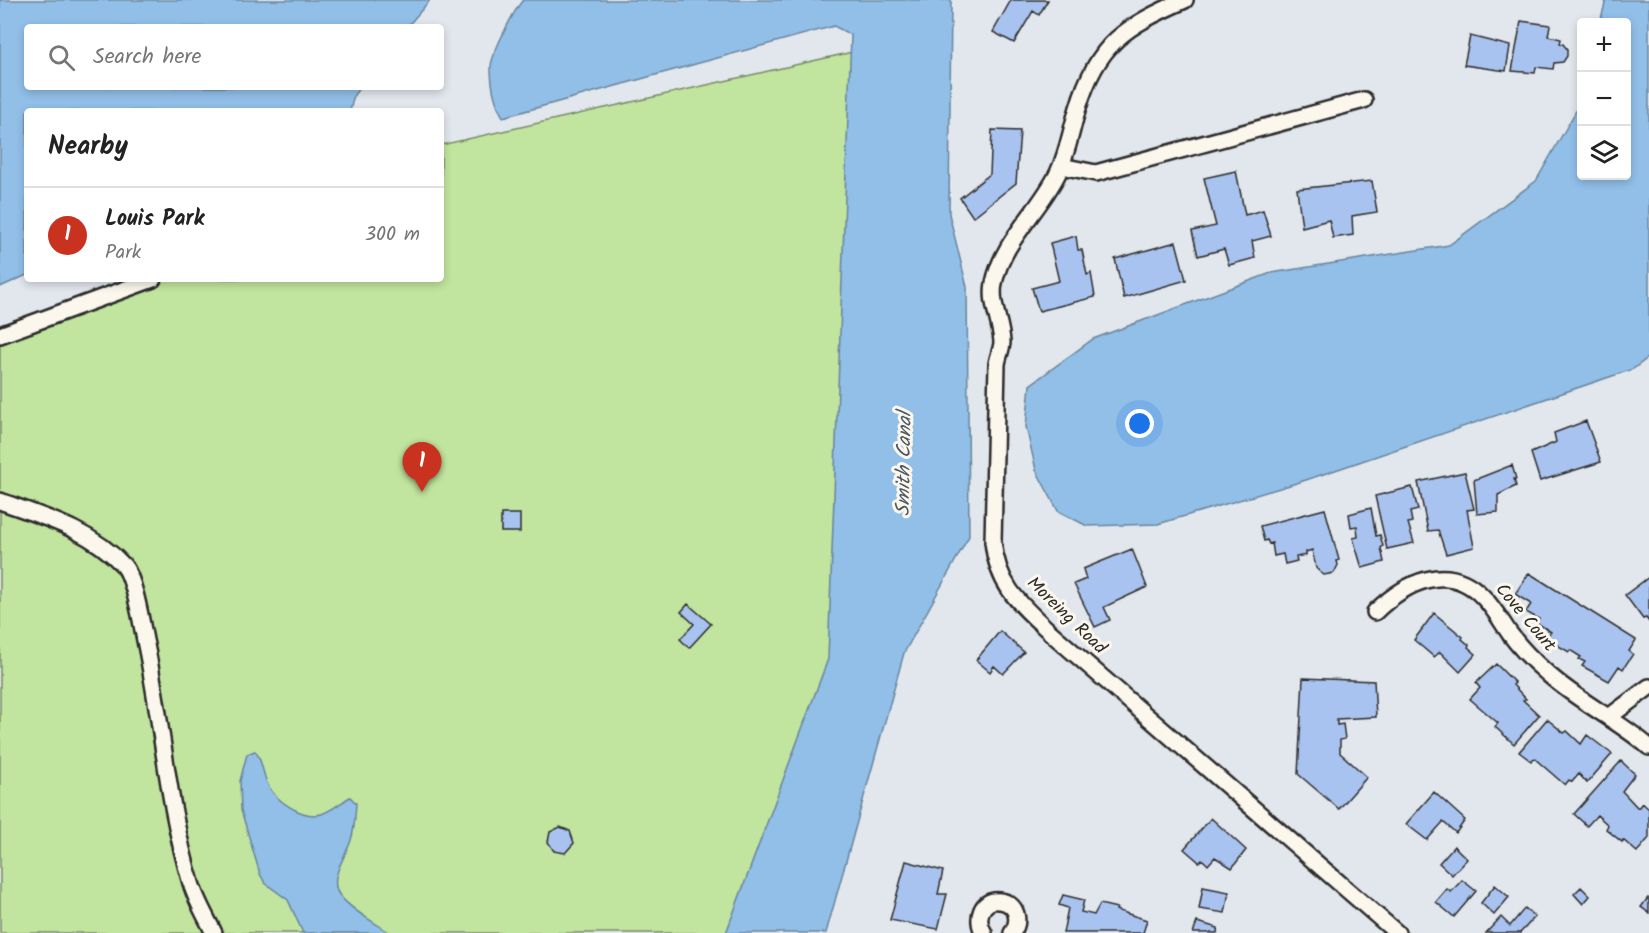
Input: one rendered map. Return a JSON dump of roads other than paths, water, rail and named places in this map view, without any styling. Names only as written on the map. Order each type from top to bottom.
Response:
[{"type":"street","name":"Moreing Road","points":[[1185,0],[1142,20],[1120,35],[1100,56],[1081,99],[1057,175],[1000,259],[993,286],[993,305],[1002,342],[997,364],[993,542],[995,562],[1002,578],[1028,611],[1051,633],[1397,933]]},
{"type":"street","points":[[1061,166],[1096,173],[1364,99]]},
{"type":"street","points":[[0,335],[145,282]]},
{"type":"street","points":[[0,501],[71,527],[106,549],[126,568],[138,605],[147,647],[176,817],[191,884],[213,933]]},
{"type":"street","name":"Cove Court","points":[[1375,612],[1390,598],[1421,582],[1437,577],[1452,579],[1471,586],[1496,612],[1510,634],[1530,658],[1575,695],[1649,747]]},
{"type":"street","points":[[1609,717],[1649,687]]},
{"type":"street","points":[[984,933],[979,925],[981,910],[986,904],[1001,900],[1008,903],[1017,915],[1017,923],[1012,933]]},
{"type":"water","points":[[0,0],[430,0],[410,24],[24,24],[24,90],[358,90],[351,108],[24,108],[24,276],[0,287]]},
{"type":"water","name":"Smith Canal","points":[[523,0],[951,0],[949,214],[967,287],[969,536],[904,653],[826,933],[726,933],[828,659],[851,35],[834,26],[503,117],[493,87],[492,61],[514,13]]},
{"type":"water","points":[[1606,0],[1649,0],[1649,357],[1633,369],[1300,482],[1158,524],[1087,526],[1058,511],[1036,470],[1026,427],[1030,385],[1093,339],[1271,273],[1449,245],[1536,181],[1577,109],[1577,180],[1631,180],[1631,18],[1601,18]]},
{"type":"water","points":[[255,751],[260,759],[266,781],[276,797],[296,810],[317,815],[330,810],[350,797],[356,803],[355,822],[349,847],[336,876],[337,890],[352,907],[390,933],[303,933],[288,900],[265,883],[260,874],[241,810],[240,781],[247,754]]},
{"type":"place","name":"Louis Park","points":[[422,492]]}]
